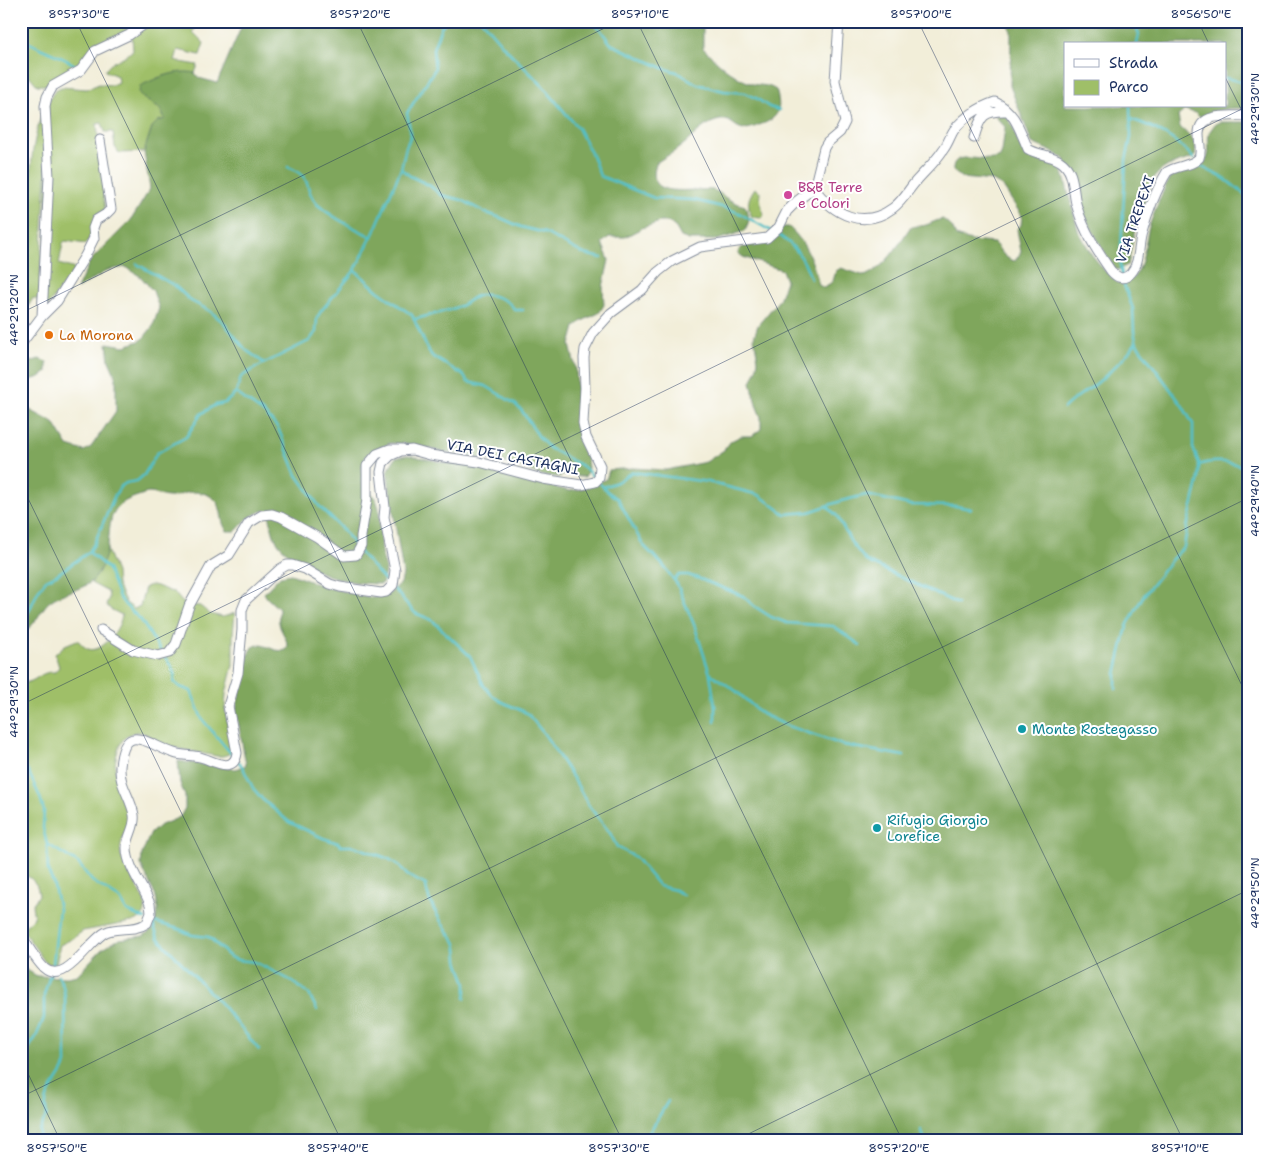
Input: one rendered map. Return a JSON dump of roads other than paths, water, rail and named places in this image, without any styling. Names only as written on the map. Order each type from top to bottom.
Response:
[{"type":"street","points":[[42,316],[49,177],[45,106],[47,97],[53,86],[82,70],[95,52],[129,35],[149,21]]},
{"type":"street","points":[[839,21],[835,81],[845,122],[840,132],[824,148],[814,188],[840,213],[860,218],[880,214],[892,208],[904,198],[917,180],[933,164],[945,148],[954,130],[962,122],[982,107],[995,102],[1007,111]]},
{"type":"street","points":[[974,138],[978,122],[986,113],[992,110],[1007,111]]},
{"type":"street","name":"VIA TREPEXI","points":[[1007,111],[1018,124],[1028,149],[1060,162],[1066,168],[1071,177],[1076,193],[1076,206],[1086,232],[1115,276],[1123,278],[1132,272],[1136,266],[1143,230],[1163,178],[1172,168],[1194,164],[1199,158],[1201,145],[1199,133],[1204,122],[1216,116],[1248,116]]},
{"type":"street","points":[[21,344],[57,300],[85,256],[94,238],[93,228],[96,220],[111,209],[100,140]]},
{"type":"street","name":"VIA DEI CASTAGNI","points":[[412,450],[430,455],[479,462],[543,480],[581,485],[595,482],[599,478],[600,466],[586,437],[583,423],[584,358],[589,340],[597,328],[611,313],[642,290],[658,272],[686,253],[714,244],[767,238],[779,227],[787,211],[797,200],[814,188]]},
{"type":"street","points":[[102,630],[133,650],[158,656],[169,653],[176,644],[189,606],[211,566],[229,554],[251,521],[265,514],[280,517],[317,537],[340,554],[349,557],[356,555],[361,546],[368,493],[367,466],[377,454],[390,449],[412,450]]},
{"type":"street","points":[[21,936],[43,967],[58,972],[71,965],[98,937],[107,931],[137,928],[147,923],[151,913],[150,904],[127,854],[128,840],[134,820],[132,807],[121,777],[121,762],[125,746],[133,739],[143,739],[173,753],[199,757],[221,765],[233,762],[238,753],[228,706],[238,673],[244,603],[280,569],[287,565],[305,569],[330,584],[340,587],[381,593],[390,589],[395,581],[395,570],[384,517],[382,467],[390,456],[401,451],[412,450]]},
{"type":"waterway","points":[[21,618],[29,611],[38,591],[46,580],[89,552],[120,487],[126,483],[137,481],[144,475],[157,453],[186,437],[201,414],[215,405],[225,403],[236,393],[241,377],[309,341],[316,332],[317,318],[321,311],[355,270],[374,232],[401,169],[411,135],[407,113],[435,69],[433,49],[441,27],[446,21]]},
{"type":"waterway","points":[[482,21],[505,48],[542,85],[578,128],[600,176],[654,198],[694,200],[726,208],[771,231]]},
{"type":"waterway","points":[[589,21],[599,28],[611,44],[663,68],[677,72],[697,84],[724,91],[745,93],[769,107],[779,110]]},
{"type":"waterway","points":[[814,21],[821,27]]},
{"type":"waterway","points":[[1132,21],[1139,34],[1137,42]]},
{"type":"waterway","points":[[21,38],[80,68]]},
{"type":"waterway","points":[[1226,78],[1239,81],[1248,86]]},
{"type":"waterway","points":[[1116,689],[1116,674],[1127,626],[1142,598],[1172,559],[1184,547],[1199,478],[1199,463],[1193,448],[1193,424],[1182,405],[1137,344],[1134,332],[1133,309],[1124,285],[1120,265],[1126,160],[1131,137],[1130,108]]},
{"type":"waterway","points":[[1130,119],[1165,134],[1194,159]]},
{"type":"waterway","points":[[1198,163],[1225,179],[1248,197]]},
{"type":"waterway","points":[[288,167],[297,171],[306,180],[310,194],[318,205],[337,219],[372,237]]},
{"type":"waterway","points":[[401,169],[410,176],[429,185],[441,195],[462,200],[484,212],[521,227],[545,233],[584,254],[602,258]]},
{"type":"waterway","points":[[775,233],[798,252],[811,279]]},
{"type":"waterway","points":[[137,264],[175,286],[191,301],[210,311],[223,322],[246,350],[264,363]]},
{"type":"waterway","points":[[355,270],[378,291],[412,315],[432,356],[463,375],[468,382],[486,386],[515,404],[549,448],[584,467],[608,492],[618,499],[643,545],[662,564],[677,584],[695,627],[710,674],[715,706],[715,721]]},
{"type":"waterway","points":[[415,319],[444,312],[482,295],[498,297],[515,310],[523,310]]},
{"type":"waterway","points":[[1064,408],[1103,378],[1136,342]]},
{"type":"waterway","points":[[236,393],[265,414],[278,428],[297,475],[319,506],[344,531],[361,554],[389,585]]},
{"type":"waterway","points":[[1199,465],[1211,462],[1224,462],[1248,468]]},
{"type":"waterway","points":[[603,487],[617,482],[632,472],[708,482],[759,495],[785,514],[809,512],[866,495],[910,505],[956,506],[971,509]]},
{"type":"waterway","points":[[827,506],[837,516],[851,542],[866,561],[958,604]]},
{"type":"waterway","points":[[89,552],[108,569],[119,597],[141,620],[161,652]]},
{"type":"waterway","points":[[674,580],[679,575],[688,575],[700,579],[743,596],[771,617],[787,623],[833,626],[860,645]]},
{"type":"waterway","points":[[393,588],[415,613],[432,620],[470,656],[484,686],[493,696],[527,713],[545,735],[589,806],[610,833],[617,847],[635,857],[659,886],[675,890],[683,895]]},
{"type":"waterway","points":[[164,656],[174,671],[174,682],[180,687],[191,691],[202,719],[233,756]]},
{"type":"waterway","points":[[711,674],[736,691],[762,714],[788,726],[843,745],[904,756]]},
{"type":"waterway","points":[[237,760],[253,788],[262,799],[289,822],[341,846],[354,846],[389,859],[400,866],[407,875],[426,885],[434,909],[456,944],[458,962],[466,983],[465,998]]},
{"type":"waterway","points":[[21,763],[29,773],[44,811],[43,828],[47,844],[48,872],[53,882],[59,909],[53,964],[44,995],[44,1018],[36,1037],[25,1054],[21,1056]]},
{"type":"waterway","points":[[47,844],[78,863],[92,881],[120,899],[127,911],[145,919]]},
{"type":"waterway","points":[[150,921],[179,929],[192,935],[209,937],[230,957],[255,962],[290,980],[309,994],[317,1010]]},
{"type":"waterway","points":[[152,921],[158,938],[222,1005],[259,1050]]},
{"type":"waterway","points":[[39,1140],[39,1130],[47,1114],[46,1106],[49,1093],[61,1075],[66,1063],[65,997],[58,975]]},
{"type":"waterway","points":[[645,1140],[668,1101]]},
{"type":"waterway","points":[[921,1130],[925,1140]]},
{"type":"place","name":"B&B Terre e Colori","points":[[788,195]]},
{"type":"place","name":"La Morona","points":[[49,335]]},
{"type":"place","name":"Monte Rostegasso","points":[[1022,729]]},
{"type":"place","name":"Rifugio Giorgio Lorefice","points":[[877,828]]}]
